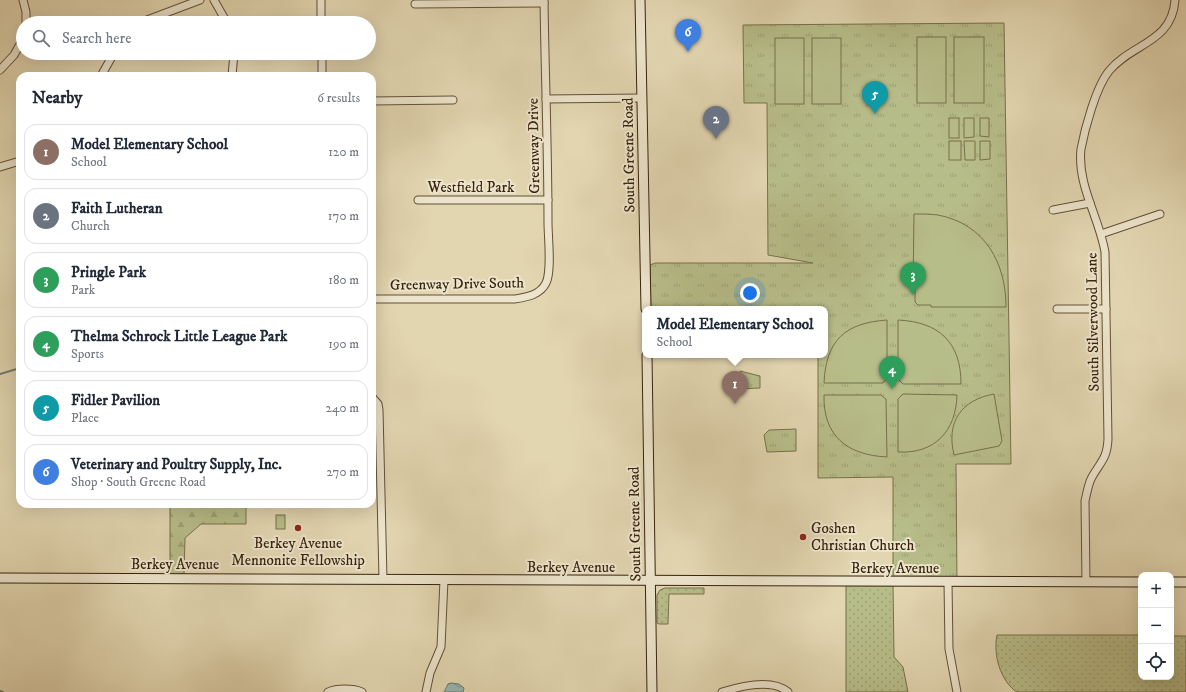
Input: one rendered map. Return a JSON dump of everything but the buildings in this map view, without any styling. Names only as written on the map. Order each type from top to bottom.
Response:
[{"type":"street","points":[[23,0],[26,16]]},
{"type":"street","points":[[158,16],[200,0]]},
{"type":"street","points":[[214,0],[223,16]]},
{"type":"street","points":[[321,0],[321,16]]},
{"type":"street","name":"South Greene Road","points":[[640,0],[646,306]]},
{"type":"street","name":"South Silverwood Lane","points":[[1086,582],[1085,501],[1093,476],[1104,459],[1108,446],[1106,256],[1102,234],[1090,203],[1081,173],[1080,159],[1083,140],[1099,88],[1105,77],[1115,64],[1166,28],[1172,17],[1176,0]]},
{"type":"street","points":[[415,4],[544,2]]},
{"type":"street","name":"Greenway Drive","points":[[541,290],[548,275],[544,2]]},
{"type":"street","points":[[0,70],[16,51]]},
{"type":"street","points":[[103,72],[110,60]]},
{"type":"street","points":[[232,72],[233,60]]},
{"type":"street","points":[[322,60],[322,72]]},
{"type":"street","points":[[546,99],[642,98]]},
{"type":"street","points":[[376,100],[453,100]]},
{"type":"street","points":[[0,167],[16,162]]},
{"type":"street","name":"Westfield Park","points":[[418,200],[548,200]]},
{"type":"street","points":[[1053,210],[1090,203]]},
{"type":"street","points":[[1102,234],[1160,214]]},
{"type":"street","name":"Greenway Drive South","points":[[376,299],[515,299],[530,296],[541,290]]},
{"type":"street","points":[[1057,309],[1106,309]]},
{"type":"street","name":"South Greene Road","points":[[647,358],[652,692]]},
{"type":"street","points":[[376,402],[379,410],[383,579]]},
{"type":"street","name":"Berkey Avenue","points":[[0,578],[1138,582]]},
{"type":"street","points":[[426,692],[430,674],[441,647],[444,580]]},
{"type":"street","points":[[948,582],[948,649],[957,692]]},
{"type":"street","points":[[1174,582],[1186,582]]},
{"type":"street","points":[[722,692],[741,686],[757,685],[772,685],[780,687],[788,692]]},
{"type":"street","points":[[328,692],[335,690],[354,690],[362,692]]},
{"type":"green space","points":[[1004,23],[1011,464],[956,464],[957,582],[893,582],[893,477],[818,478],[818,358],[828,358],[828,306],[651,306],[650,265],[655,263],[813,263],[768,255],[767,103],[744,103],[743,25]]},
{"type":"green space","points":[[917,37],[946,37],[946,103],[917,103]]},
{"type":"green space","points":[[954,37],[984,37],[984,103],[954,103]]},
{"type":"green space","points":[[775,38],[804,38],[804,104],[775,104]]},
{"type":"green space","points":[[812,38],[841,38],[841,104],[812,104]]},
{"type":"green space","points":[[949,118],[959,118],[959,138],[949,138]]},
{"type":"green space","points":[[964,118],[974,118],[974,137],[964,138]]},
{"type":"green space","points":[[980,118],[989,118],[989,137],[980,136]]},
{"type":"green space","points":[[949,141],[961,141],[961,160],[949,160]]},
{"type":"green space","points":[[964,141],[975,141],[975,160],[965,160]]},
{"type":"green space","points":[[980,141],[990,141],[990,159],[980,160]]},
{"type":"green space","points":[[914,214],[938,215],[954,220],[968,227],[980,236],[990,248],[997,261],[1002,275],[1006,307],[931,307],[931,305],[918,305],[915,302],[915,290],[913,289]]},
{"type":"green space","points":[[887,320],[887,378],[883,383],[824,383],[829,355],[840,336],[860,325]]},
{"type":"green space","points":[[898,320],[925,325],[936,330],[945,337],[952,346],[957,357],[960,369],[961,384],[903,384],[898,379]]},
{"type":"green space","points":[[740,371],[760,376],[760,388],[738,389]]},
{"type":"green space","points":[[903,394],[957,395],[953,419],[941,438],[923,449],[911,452],[898,452],[898,399]]},
{"type":"green space","points":[[994,394],[1002,441],[999,446],[954,455],[952,432],[954,423],[959,414],[973,401]]},
{"type":"green space","points":[[824,395],[881,395],[886,399],[887,457],[860,452],[840,441],[828,422]]},
{"type":"green space","points":[[796,429],[796,451],[767,452],[764,435],[769,430]]},
{"type":"green space","points":[[170,508],[246,508],[246,524],[201,524],[185,538],[184,574],[170,575]]},
{"type":"green space","points":[[276,515],[285,515],[285,529],[276,529]]},
{"type":"green space","points":[[846,582],[893,582],[894,657],[903,667],[908,692],[846,692]]},
{"type":"green space","points":[[665,588],[704,588],[704,594],[669,594],[668,624],[659,624],[657,623],[657,595],[660,590]]},
{"type":"green space","points":[[997,635],[1138,635],[1138,680],[1174,680],[1174,636],[1186,636],[1186,692],[1017,692],[1006,681],[1002,674],[997,658]]},
{"type":"water","points":[[448,684],[459,684],[464,688],[463,692],[444,692]]},
{"type":"waterway","points":[[0,374],[16,369]]},
{"type":"place","name":"Veterinary and Poultry Supply, Inc.","points":[[688,52]]},
{"type":"place","name":"Fidler Pavilion","points":[[875,114]]},
{"type":"place","name":"Faith Lutheran","points":[[716,139]]},
{"type":"place","name":"Pringle Park","points":[[913,295]]},
{"type":"place","name":"Thelma Schrock Little League Park","points":[[892,389]]},
{"type":"place","name":"Model Elementary School","points":[[735,404]]},
{"type":"place","name":"Berkey Avenue Mennonite Fellowship","points":[[298,528]]},
{"type":"place","name":"Goshen Christian Church","points":[[803,537]]}]
